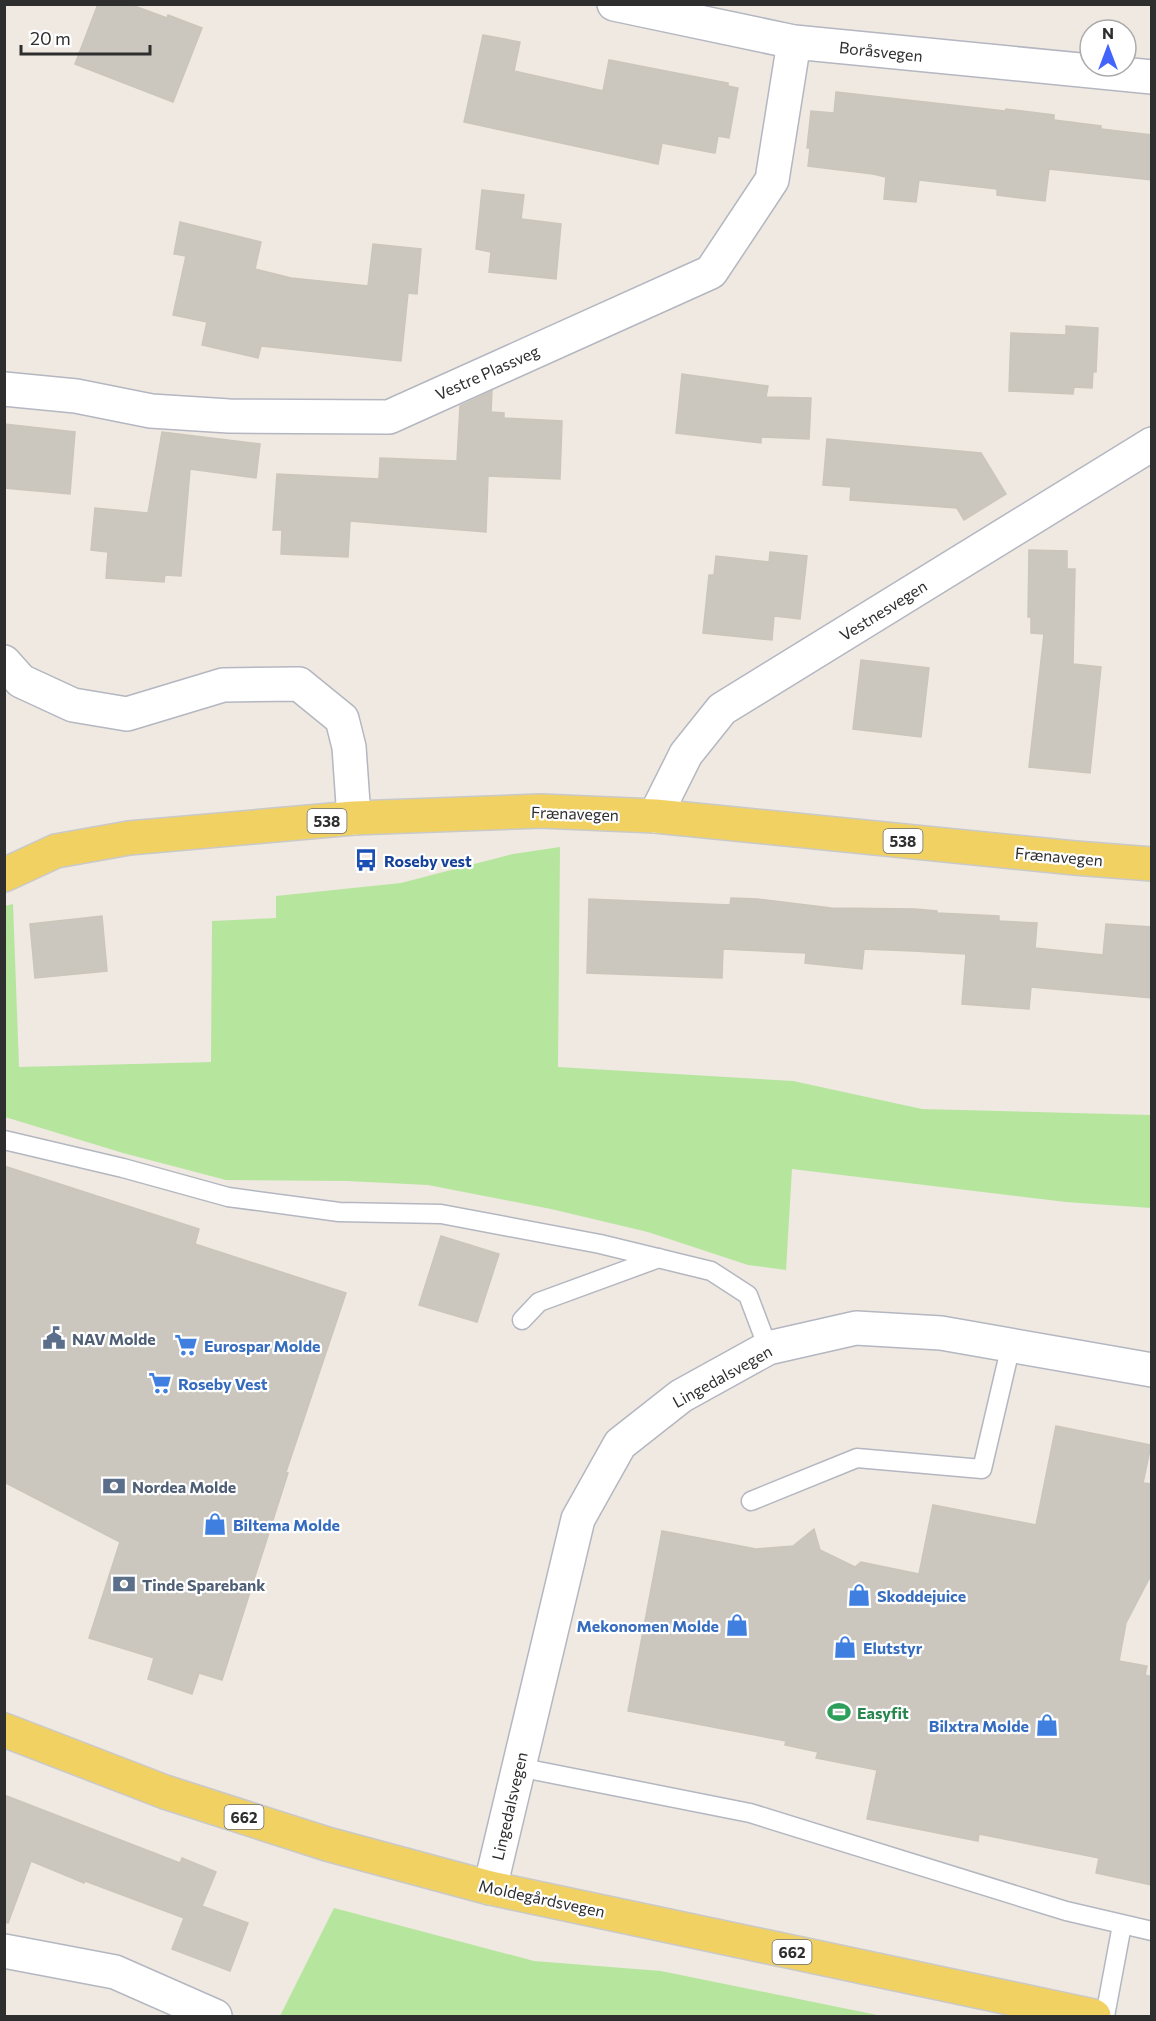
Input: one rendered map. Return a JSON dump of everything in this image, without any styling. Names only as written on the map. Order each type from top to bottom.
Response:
[{"type":"main road","name":"Frænavegen","points":[[4,875],[56,851],[129,837],[354,818],[541,811],[656,816],[1152,864]]},
{"type":"main road","name":"Moldegårdsvegen","points":[[4,1730],[187,1799],[327,1844],[490,1888],[1094,2016]]},
{"type":"street","name":"Boråsvegen","points":[[614,4],[794,42],[1152,77]]},
{"type":"street","name":"Vestre Plassveg","points":[[4,389],[76,396],[152,411],[229,416],[389,417],[711,272],[772,180],[794,42]]},
{"type":"street","name":"Vestnesvegen","points":[[656,816],[686,754],[722,709],[1152,444]]},
{"type":"street","points":[[4,662],[21,681],[73,705],[127,714],[223,685],[299,684],[342,719],[349,747],[354,818]]},
{"type":"street","name":"Lingedalsvegen","points":[[490,1888],[578,1520],[620,1444],[681,1395],[768,1348],[856,1328],[941,1333],[1152,1370]]},
{"type":"street","points":[[4,1952],[115,1972],[215,2016]]},
{"type":"lane","points":[[4,1140],[123,1168],[228,1197],[339,1212],[441,1214],[600,1244],[711,1271],[748,1294],[768,1348]]},
{"type":"lane","points":[[522,1320],[539,1302],[659,1258]]},
{"type":"lane","points":[[751,1501],[857,1458],[982,1469],[1011,1345]]},
{"type":"lane","points":[[519,1767],[750,1813],[1065,1911],[1152,1931]]},
{"type":"lane","points":[[1105,2016],[1122,1925]]},
{"type":"green space","points":[[560,847],[558,1067],[793,1081],[922,1109],[1151,1115],[1151,1208],[1066,1202],[792,1169],[786,1270],[748,1265],[648,1232],[551,1209],[428,1185],[347,1181],[226,1180],[123,1153],[5,1117],[5,906],[13,904],[19,1067],[211,1062],[212,921],[276,918],[276,896],[401,883],[513,854]]},
{"type":"green space","points":[[334,1908],[534,1961],[661,1971],[882,2016],[280,2016]]},
{"type":"building","points":[[98,4],[129,4],[202,28],[173,102],[75,64]]},
{"type":"building","points":[[483,35],[520,42],[514,71],[603,91],[609,60],[728,83],[728,86],[738,88],[729,138],[718,136],[715,153],[662,143],[658,164],[464,122]]},
{"type":"building","points":[[836,92],[1054,115],[1054,120],[1152,135],[1152,180],[1049,169],[1045,201],[997,195],[997,189],[919,180],[916,202],[884,199],[886,177],[808,166],[810,148],[807,148],[811,111],[834,113]]},
{"type":"building","points":[[482,190],[524,195],[521,219],[561,224],[556,279],[489,272],[491,252],[476,249]]},
{"type":"building","points":[[180,222],[261,242],[255,269],[291,278],[368,286],[373,244],[421,249],[417,294],[408,293],[401,361],[261,346],[258,358],[202,345],[207,322],[173,315],[186,256],[174,254]]},
{"type":"building","points":[[1066,326],[1098,328],[1096,372],[1093,372],[1092,388],[1074,387],[1073,394],[1009,391],[1011,333],[1066,335]]},
{"type":"building","points":[[682,374],[768,386],[766,397],[811,398],[809,439],[761,437],[761,443],[676,433]]},
{"type":"building","points":[[492,391],[491,412],[504,413],[504,418],[562,421],[560,479],[488,476],[486,532],[350,521],[348,557],[281,554],[282,530],[273,530],[277,474],[379,479],[380,458],[457,461],[460,406]]},
{"type":"building","points":[[4,424],[75,432],[70,494],[4,488]]},
{"type":"building","points":[[162,432],[260,444],[256,478],[190,469],[181,576],[165,575],[164,582],[106,578],[108,552],[91,550],[95,508],[148,513]]},
{"type":"building","points":[[827,439],[981,453],[1006,494],[964,520],[957,508],[850,500],[851,487],[823,485]]},
{"type":"building","points":[[1029,550],[1067,551],[1067,569],[1075,569],[1073,664],[1101,667],[1090,773],[1029,767],[1044,634],[1031,633],[1031,617],[1028,617]]},
{"type":"building","points":[[770,552],[807,556],[800,619],[774,616],[772,640],[703,633],[709,575],[714,575],[716,556],[769,562]]},
{"type":"building","points":[[861,660],[929,668],[921,737],[853,729]]},
{"type":"building","points":[[731,898],[831,908],[915,909],[937,911],[937,913],[999,916],[999,921],[1037,923],[1035,948],[1103,955],[1106,924],[1152,927],[1152,998],[1031,987],[1029,1009],[962,1004],[966,954],[913,951],[864,949],[862,969],[805,963],[806,953],[723,949],[722,978],[587,973],[589,899],[730,905]]},
{"type":"building","points":[[102,916],[107,971],[35,978],[30,924]]},
{"type":"building","name":"Roseby Vest","points":[[4,1166],[199,1229],[195,1244],[346,1293],[286,1472],[288,1473],[222,1680],[199,1673],[192,1694],[148,1679],[154,1658],[89,1638],[120,1542],[4,1482]]},
{"type":"building","points":[[441,1236],[499,1254],[477,1322],[419,1305]]},
{"type":"building","points":[[1056,1426],[1151,1445],[1143,1483],[1152,1484],[1152,1573],[1126,1623],[1119,1661],[1147,1666],[1145,1675],[1152,1677],[1152,1885],[1096,1873],[1099,1858],[979,1834],[978,1841],[867,1819],[877,1770],[816,1758],[818,1752],[785,1745],[786,1741],[628,1711],[662,1531],[756,1549],[793,1546],[814,1529],[820,1550],[855,1567],[861,1562],[919,1574],[933,1505],[1036,1525]]},
{"type":"building","points":[[4,1795],[180,1863],[182,1858],[216,1872],[202,1906],[248,1923],[230,1971],[172,1949],[184,1918],[85,1881],[84,1883],[31,1861],[8,1923],[4,1922]]},
{"type":"place","name":"Roseby vest","points":[[366,860]]},
{"type":"place","name":"NAV Molde","points":[[54,1338]]},
{"type":"place","name":"Eurospar Molde","points":[[186,1345]]},
{"type":"place","name":"Roseby Vest","points":[[160,1383]]},
{"type":"place","name":"Nordea Molde","points":[[114,1486]]},
{"type":"place","name":"Biltema Molde","points":[[215,1524]]},
{"type":"place","name":"Tinde Sparebank","points":[[124,1584]]},
{"type":"place","name":"Skoddejuice","points":[[859,1595]]},
{"type":"place","name":"Mekonomen Molde","points":[[737,1625]]},
{"type":"place","name":"Elutstyr","points":[[845,1647]]},
{"type":"place","name":"Easyfit","points":[[839,1712]]},
{"type":"place","name":"Bilxtra Molde","points":[[1047,1725]]}]
